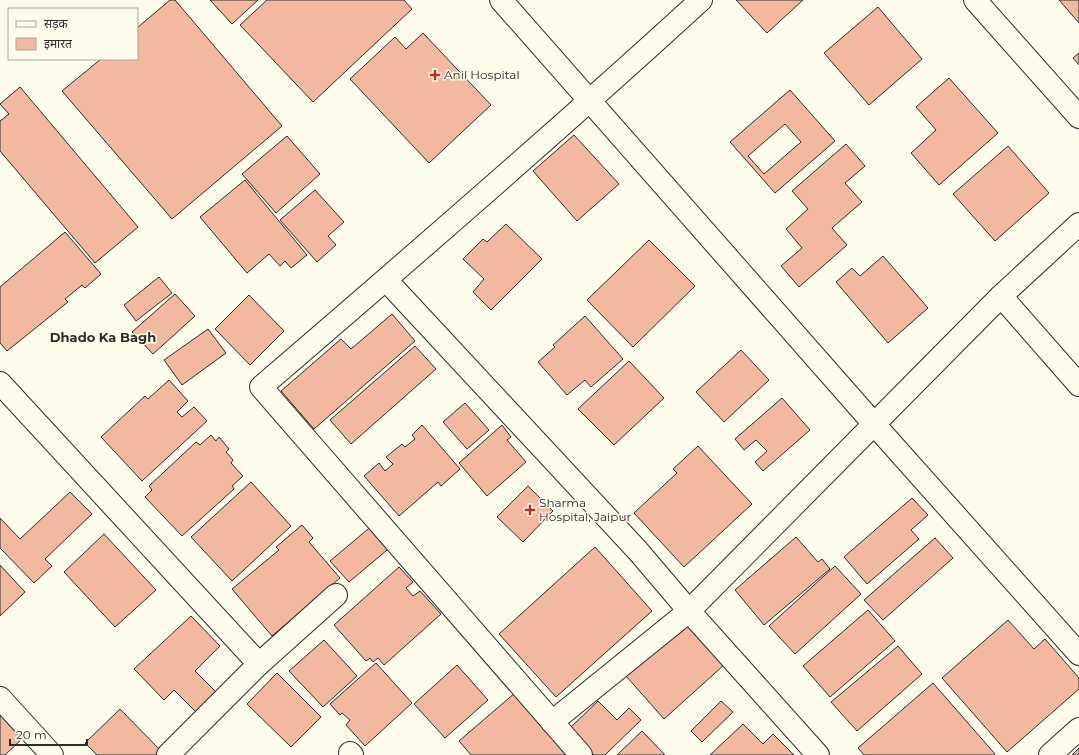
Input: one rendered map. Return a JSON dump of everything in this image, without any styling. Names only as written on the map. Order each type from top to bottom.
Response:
[{"type":"street","points":[[501,0],[874,424],[1079,654]]},
{"type":"street","points":[[581,755],[261,388],[590,101],[701,0]]},
{"type":"street","points":[[975,0],[1079,117]]},
{"type":"street","points":[[552,722],[689,611],[1001,296],[1079,224]]},
{"type":"street","points":[[386,280],[638,551],[689,611],[818,755]]},
{"type":"street","points":[[1001,296],[1079,385]]},
{"type":"street","points":[[0,383],[259,664]]},
{"type":"street","points":[[168,755],[259,664],[336,594]]},
{"type":"street","points":[[0,698],[52,755]]},
{"type":"street","points":[[1050,755],[1079,729]]},
{"type":"building","points":[[170,0],[175,0],[282,126],[172,219],[62,91],[100,60],[138,60],[138,27]]},
{"type":"building","points":[[210,0],[258,0],[232,24]]},
{"type":"building","points":[[267,0],[404,0],[412,9],[313,102],[240,25]]},
{"type":"building","points":[[736,0],[803,0],[767,33]]},
{"type":"building","points":[[1059,0],[1079,0],[1079,23]]},
{"type":"building","points":[[878,7],[922,59],[869,105],[824,53]]},
{"type":"building","points":[[423,33],[491,105],[429,163],[350,79],[395,37],[406,49]]},
{"type":"building","points":[[1079,53],[1079,65],[1073,58]]},
{"type":"building","points":[[949,78],[998,133],[939,185],[911,153],[936,130],[916,107]]},
{"type":"building","points":[[20,87],[138,227],[95,263],[0,151],[0,121],[9,114],[0,104]]},
{"type":"building","points":[[790,90],[835,141],[775,193],[730,142]],"holes":[[[785,124],[801,142],[764,174],[748,156]]]},
{"type":"building","points":[[574,135],[619,184],[577,221],[533,171]]},
{"type":"building","points":[[287,136],[320,174],[276,213],[242,174]]},
{"type":"building","points":[[846,144],[865,166],[845,183],[862,202],[832,228],[847,245],[799,287],[781,266],[802,248],[786,229],[808,209],[792,191]]},
{"type":"building","points":[[1008,146],[1049,193],[995,241],[953,194]]},
{"type":"building","points":[[245,180],[307,255],[291,268],[285,261],[280,266],[269,254],[247,273],[200,217]]},
{"type":"building","points":[[315,190],[344,222],[328,236],[336,245],[317,262],[280,220]]},
{"type":"building","points":[[506,224],[542,259],[491,310],[473,292],[484,279],[463,259],[483,239],[487,242]]},
{"type":"building","points":[[65,232],[101,274],[85,288],[82,285],[65,299],[68,302],[7,351],[0,343],[0,287]]},
{"type":"building","points":[[649,240],[695,286],[633,347],[587,300]]},
{"type":"building","points":[[883,256],[928,308],[888,343],[836,282],[852,268],[860,276]]},
{"type":"building","points":[[159,277],[172,293],[136,321],[124,305]]},
{"type":"building","points":[[175,294],[195,316],[153,354],[132,332]]},
{"type":"building","points":[[249,295],[284,331],[250,365],[215,329]]},
{"type":"building","points":[[392,314],[415,341],[314,429],[281,391],[341,339],[351,349]]},
{"type":"building","points":[[585,316],[623,359],[591,387],[585,380],[567,395],[538,362],[555,347],[553,345]]},
{"type":"building","points":[[208,329],[226,353],[182,385],[164,360]]},
{"type":"building","points":[[415,346],[436,369],[351,444],[330,420]]},
{"type":"building","points":[[741,350],[769,380],[724,422],[696,392]]},
{"type":"building","points":[[629,361],[664,398],[614,445],[578,409]]},
{"type":"building","points":[[169,380],[188,401],[177,412],[182,417],[194,407],[207,421],[142,481],[101,437],[145,396],[148,399]]},
{"type":"building","points":[[782,398],[810,430],[763,471],[755,462],[767,451],[756,440],[744,450],[735,439]]},
{"type":"building","points":[[465,403],[489,430],[467,449],[443,422]]},
{"type":"building","points":[[422,425],[460,469],[441,486],[438,482],[399,516],[364,476],[379,463],[385,471],[393,464],[386,457],[402,444],[405,447],[415,439],[412,435]]},
{"type":"building","points":[[502,425],[511,437],[507,440],[526,462],[487,496],[459,463]]},
{"type":"building","points":[[211,435],[216,441],[219,437],[229,449],[226,452],[233,460],[231,463],[243,476],[232,486],[234,489],[182,536],[145,497],[152,490],[149,486],[196,442],[200,445]]},
{"type":"building","points":[[698,446],[752,504],[684,567],[634,513],[677,473],[673,469]]},
{"type":"building","points":[[251,482],[291,526],[232,581],[191,537]]},
{"type":"building","points":[[528,486],[553,511],[523,542],[497,517]]},
{"type":"building","points":[[70,492],[92,514],[45,559],[52,566],[34,583],[0,548],[0,518],[20,539]]},
{"type":"building","points":[[912,498],[928,515],[911,530],[919,539],[867,584],[844,557]]},
{"type":"building","points":[[374,524],[393,545],[349,582],[330,561]]},
{"type":"building","points":[[302,525],[313,538],[309,542],[340,578],[272,636],[232,589],[279,550],[276,547]]},
{"type":"building","points":[[104,534],[156,590],[115,627],[64,572]]},
{"type":"building","points":[[796,537],[818,562],[822,559],[830,569],[764,625],[735,590]]},
{"type":"building","points":[[935,538],[953,558],[883,620],[864,600]]},
{"type":"building","points":[[595,547],[652,611],[556,697],[499,634]]},
{"type":"building","points":[[0,565],[25,592],[0,616]]},
{"type":"building","points":[[835,566],[861,594],[795,654],[769,626]]},
{"type":"building","points":[[399,567],[413,582],[406,588],[413,596],[420,591],[441,614],[384,665],[378,658],[373,662],[370,658],[366,661],[334,625]]},
{"type":"building","points":[[868,610],[895,641],[830,697],[803,666]]},
{"type":"building","points":[[191,616],[220,646],[195,671],[217,693],[196,712],[174,690],[164,700],[134,669]]},
{"type":"building","points":[[1008,620],[1034,649],[1045,639],[1079,678],[1079,689],[1007,752],[942,678]]},
{"type":"building","points":[[685,623],[724,665],[664,719],[626,676]]},
{"type":"building","points":[[324,640],[357,676],[323,707],[289,671]]},
{"type":"building","points":[[898,646],[922,674],[857,731],[831,702]]},
{"type":"building","points":[[376,663],[412,703],[365,746],[346,725],[350,720],[342,713],[340,715],[330,704]]},
{"type":"building","points":[[457,665],[488,700],[445,738],[414,704]]},
{"type":"building","points":[[277,673],[321,717],[291,747],[247,704]]},
{"type":"building","points":[[933,683],[995,754],[864,755],[858,748]]},
{"type":"building","points":[[516,692],[568,751],[564,755],[471,755],[459,741]]},
{"type":"building","points":[[598,701],[617,720],[629,708],[641,720],[605,755],[594,755],[569,729]]},
{"type":"building","points":[[721,701],[733,712],[702,742],[691,731]]},
{"type":"building","points":[[120,709],[165,755],[97,755],[85,743]]},
{"type":"building","points":[[0,713],[24,737],[5,755],[0,755]]},
{"type":"building","points":[[743,724],[763,744],[773,734],[794,755],[710,755]]},
{"type":"building","points":[[642,731],[665,755],[617,755]]},
{"type":"building","points":[[1079,748],[1079,755],[1072,755]]},
{"type":"place","name":"Anil Hospital","points":[[435,75]]},
{"type":"place","name":"Sharma Hospital, Jaipur","points":[[530,510]]},
{"type":"district","name":"Dhado Ka Bagh","points":[[103,337]]}]
